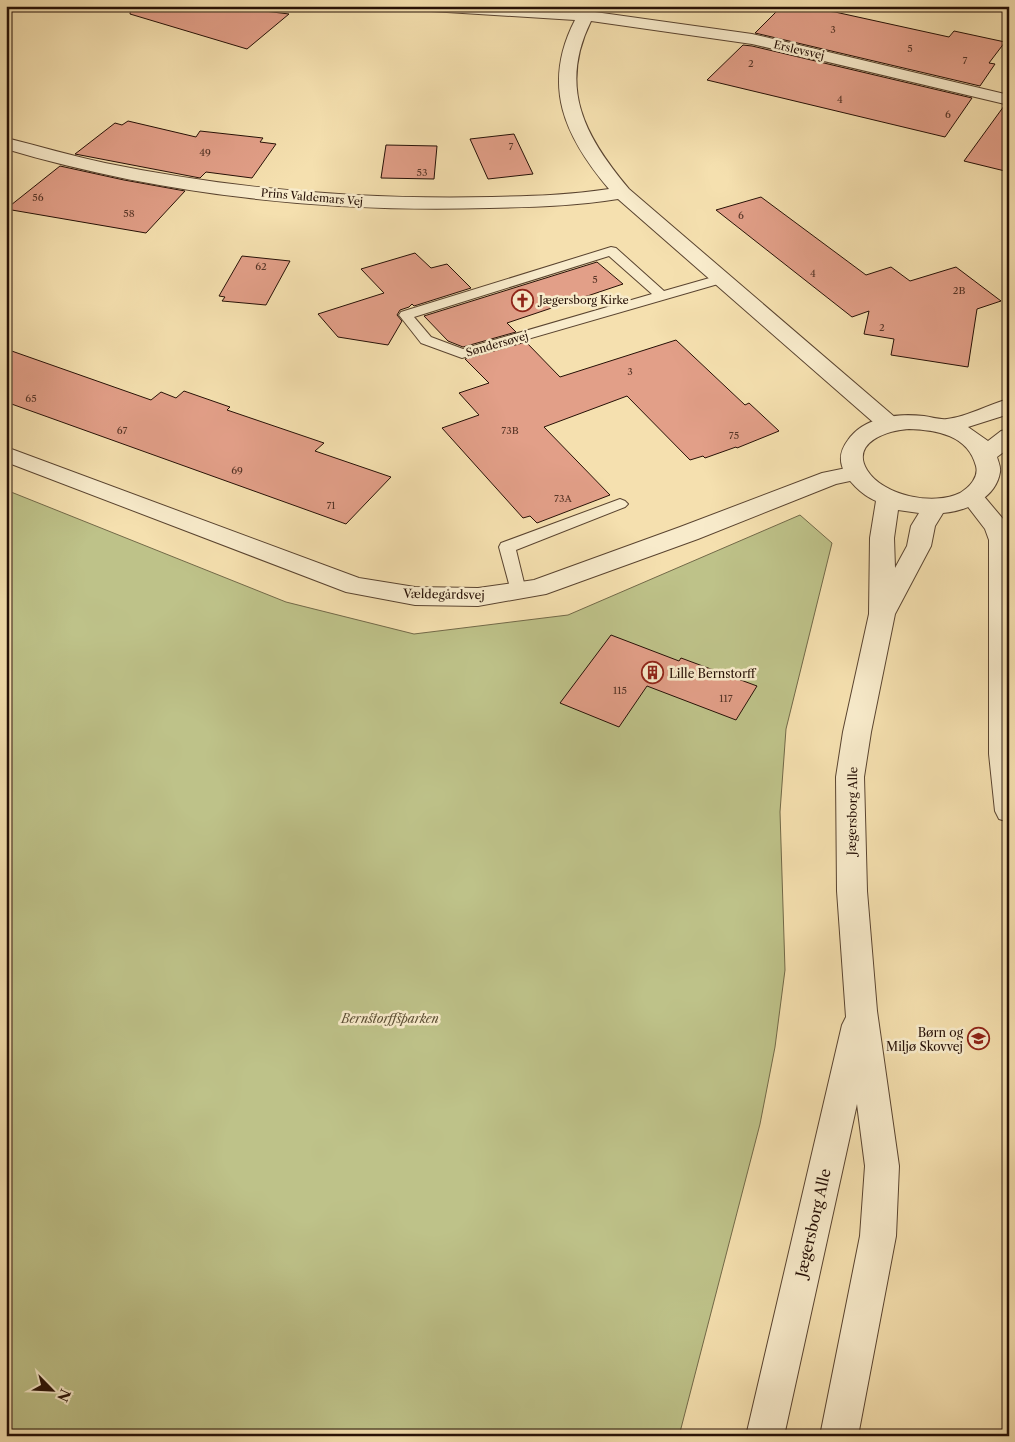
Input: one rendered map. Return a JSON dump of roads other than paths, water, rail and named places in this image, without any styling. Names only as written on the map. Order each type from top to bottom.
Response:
[{"type":"street","name":"Erslevsvej","points":[[430,6],[588,11],[752,39],[1009,100]]},
{"type":"street","points":[[588,11],[569,55],[567,94],[575,126],[598,165],[622,193],[889,424]]},
{"type":"street","name":"Prins Valdemars Vej","points":[[6,143],[115,172],[223,189],[338,200],[441,205],[595,198],[622,193]]},
{"type":"street","points":[[947,427],[1009,406]]},
{"type":"street","points":[[919,422],[947,427],[973,441],[986,454],[992,470],[990,482],[981,494],[974,499],[952,506],[934,508],[910,505],[888,498],[871,488],[856,473],[852,456],[858,442],[871,431],[889,424],[919,422]]},
{"type":"street","points":[[986,454],[1009,436]]},
{"type":"street","name":"Vældegårdsvej","points":[[6,454],[355,586],[415,596],[478,597],[537,588],[592,569],[830,478],[856,473]]},
{"type":"street","name":"Jægersborg Alle","points":[[839,1436],[878,1236],[882,1166],[861,1011],[852,891],[850,777],[857,732],[882,614],[882,538],[888,498]]},
{"type":"street","points":[[974,499],[997,528],[1001,540],[1003,754],[1005,794],[1009,811]]},
{"type":"street","name":"Jægersborg Alle","points":[[882,614],[919,546],[923,526],[934,508]]},
{"type":"street","name":"Jægersborg Alle","points":[[765,1436],[861,1011]]},
{"type":"lane","name":"Søndersøvej","points":[[662,296],[611,251],[406,315],[426,340],[462,354],[662,296],[720,279]]},
{"type":"lane","points":[[518,591],[507,547],[620,504]]},
{"type":"place","name":"Jægersborg Kirke","points":[[523,300]]},
{"type":"place","name":"Lille Bernstorff","points":[[653,673]]},
{"type":"place","name":"Børn og Miljø Skovvej","points":[[979,1039]]},
{"type":"park label","name":"Bernstorffsparken","points":[[390,1018]]}]
